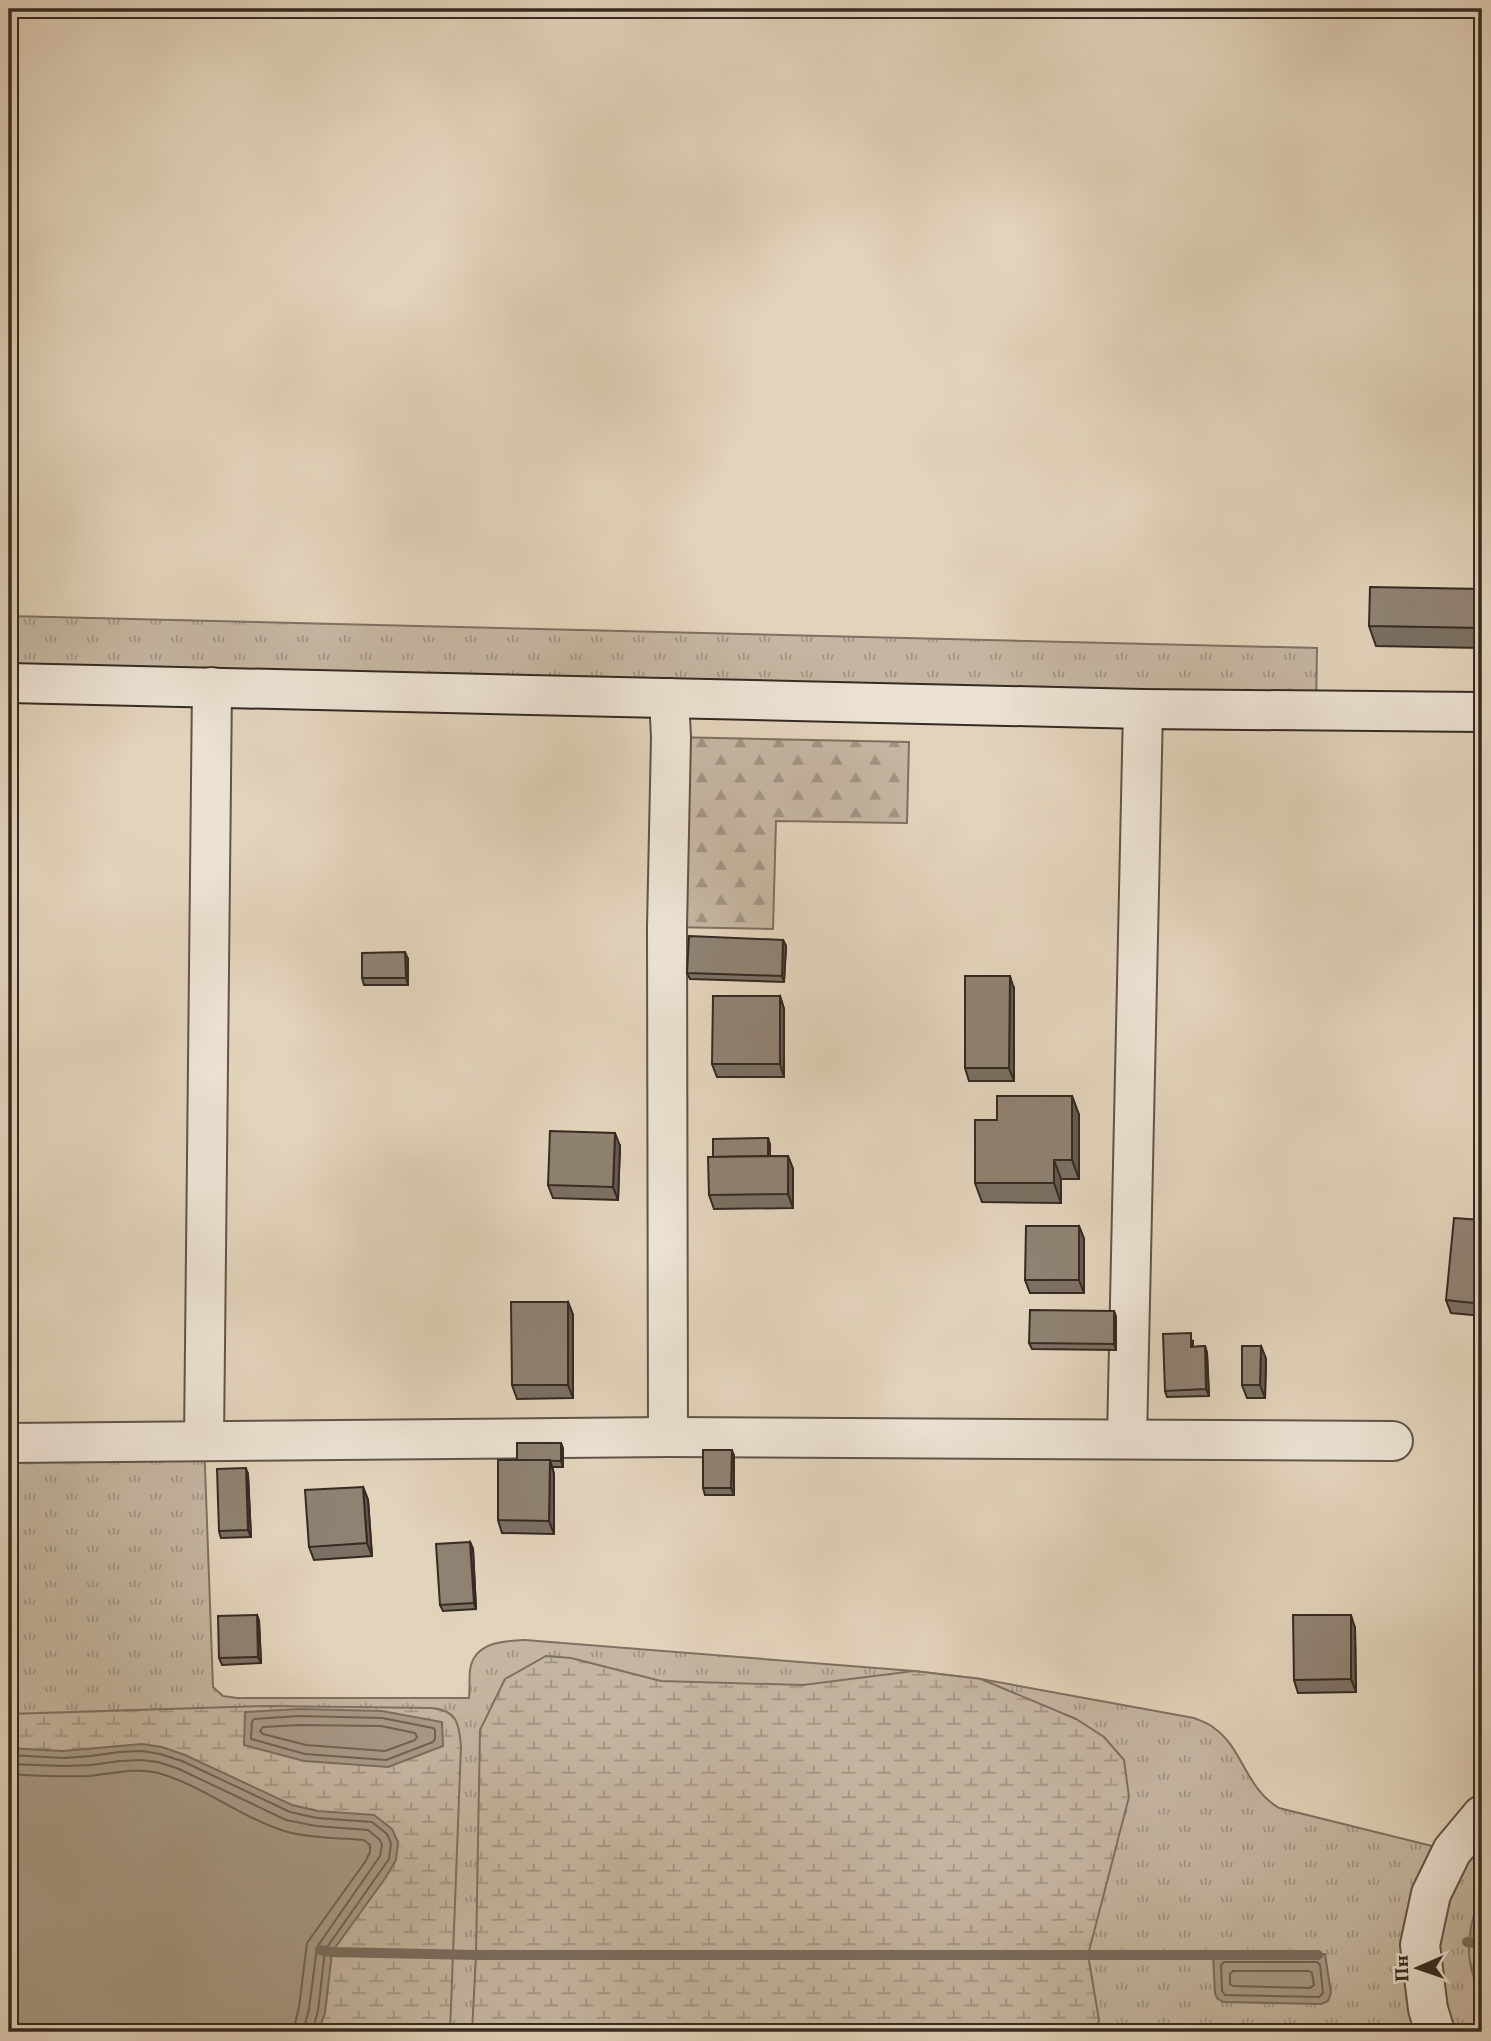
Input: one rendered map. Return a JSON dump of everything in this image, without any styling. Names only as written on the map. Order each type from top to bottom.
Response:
[{"type":"street","points":[[9,682],[1143,709],[1482,712]]},
{"type":"street","points":[[204,1440],[212,687]]},
{"type":"street","points":[[668,1437],[669,698]]},
{"type":"street","points":[[1126,1438],[1143,709]]},
{"type":"street","points":[[9,1443],[668,1437],[1393,1441]]},
{"type":"street","points":[[1435,2032],[1428,2009],[1420,1945],[1431,1894],[1452,1851],[1482,1815]]},
{"type":"green space","points":[[9,616],[1317,648],[1316,710],[9,683]]},
{"type":"green space","points":[[671,737],[909,742],[907,823],[776,821],[773,929],[667,927]]},
{"type":"green space","points":[[204,1440],[213,1687],[223,1696],[469,1698],[470,1670],[477,1654],[491,1645],[525,1640],[914,1671],[981,1679],[1194,1718],[1210,1725],[1224,1736],[1259,1790],[1279,1808],[1452,1851],[1482,1815],[1482,1891],[1474,1912],[1475,1983],[1482,1997],[1482,2020],[1471,2032],[9,2032],[9,1443]]},
{"type":"green space","points":[[546,1656],[571,1658],[661,1681],[803,1685],[914,1671],[981,1679],[1076,1719],[1104,1737],[1124,1760],[1129,1797],[1088,1955],[1099,2020],[1095,2032],[472,2032],[480,1730],[505,1679]]},
{"type":"green space","points":[[265,1706],[431,1708],[440,1709],[455,1719],[461,1746],[450,2032],[152,2032],[9,1760],[9,1714]]},
{"type":"green space","points":[[1482,1891],[1482,1997],[1471,1970],[1469,1944]]},
{"type":"water","points":[[299,1709],[382,1711],[442,1722],[443,1746],[388,1767],[304,1761],[244,1745],[245,1712]]},
{"type":"water","points":[[142,1744],[185,1755],[292,1805],[318,1811],[374,1815],[392,1829],[398,1842],[396,1860],[332,1952],[325,2013],[318,2032],[9,2032],[9,1748],[63,1751]]},
{"type":"water","points":[[1325,1954],[1331,1993],[1328,2001],[1321,2004],[1223,2002],[1215,1993],[1213,1955]]},
{"type":"building","points":[[1370,587],[1482,589],[1482,628],[1369,626]]},
{"type":"building","points":[[689,936],[783,940],[782,976],[687,973]]},
{"type":"building","points":[[405,952],[406,978],[362,978],[362,953]]},
{"type":"building","points":[[965,976],[1010,976],[1009,1068],[965,1068]]},
{"type":"building","points":[[713,996],[780,996],[780,1064],[712,1064]]},
{"type":"building","points":[[997,1096],[1072,1096],[1072,1160],[1054,1160],[1054,1183],[975,1183],[975,1120],[997,1120]]},
{"type":"building","points":[[550,1131],[615,1133],[613,1187],[548,1185]]},
{"type":"building","points":[[768,1138],[768,1156],[713,1157],[713,1139]]},
{"type":"building","points":[[788,1156],[788,1194],[709,1195],[708,1157]]},
{"type":"building","points":[[1454,1218],[1482,1220],[1482,1304],[1446,1300]]},
{"type":"building","points":[[1026,1226],[1079,1226],[1079,1280],[1025,1280]]},
{"type":"building","points":[[511,1302],[568,1302],[568,1385],[512,1385]]},
{"type":"building","points":[[1030,1310],[1114,1311],[1114,1344],[1029,1343]]},
{"type":"building","points":[[1191,1333],[1191,1347],[1205,1346],[1206,1389],[1165,1391],[1163,1334]]},
{"type":"building","points":[[1242,1346],[1261,1346],[1260,1385],[1242,1385]]},
{"type":"building","points":[[517,1443],[561,1443],[561,1461],[517,1460]]},
{"type":"building","points":[[703,1450],[732,1450],[731,1488],[703,1488]]},
{"type":"building","points":[[498,1460],[550,1460],[549,1521],[498,1520]]},
{"type":"building","points":[[246,1468],[248,1530],[219,1531],[217,1469]]},
{"type":"building","points":[[363,1487],[367,1543],[309,1547],[305,1490]]},
{"type":"building","points":[[470,1542],[474,1603],[440,1605],[436,1544]]},
{"type":"building","points":[[257,1615],[258,1657],[219,1658],[218,1616]]},
{"type":"building","points":[[1293,1615],[1351,1615],[1351,1679],[1294,1680]]},
{"type":"waterway","points":[[1467,1942],[1482,1944]]},
{"type":"waterway","points":[[320,1950],[476,1955],[1318,1955]]}]
